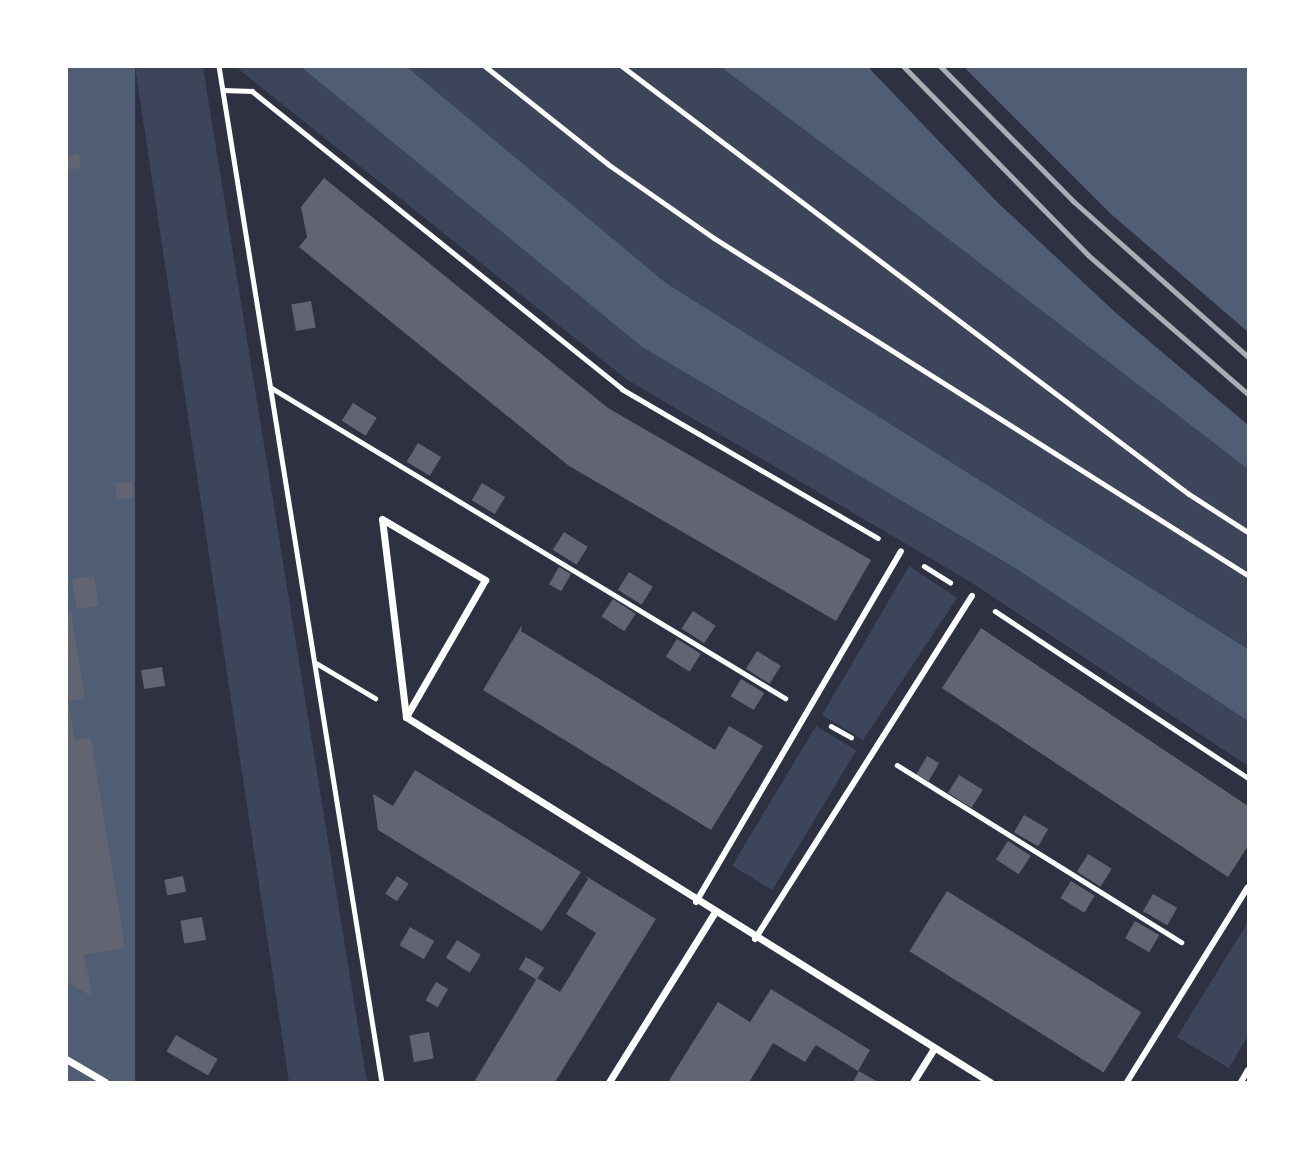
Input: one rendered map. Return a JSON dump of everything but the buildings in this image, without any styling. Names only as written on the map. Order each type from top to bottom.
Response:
[{"type":"street","points":[[382,519],[485,580],[405,716],[402,690],[382,519]]},
{"type":"street","points":[[696,902],[901,551]]},
{"type":"street","points":[[755,939],[872,750],[972,596]]},
{"type":"street","points":[[405,716],[714,914],[990,1083]]},
{"type":"street","points":[[1128,1083],[1248,887]]},
{"type":"street","points":[[609,1083],[714,914]]},
{"type":"street","points":[[913,1083],[934,1048]]},
{"type":"street","points":[[66,1059],[105,1083]]},
{"type":"street","points":[[1241,1083],[1248,1070]]},
{"type":"path","points":[[219,66],[382,1083]]},
{"type":"path","points":[[485,66],[608,164],[714,238],[1248,575]]},
{"type":"path","points":[[622,66],[1189,494],[1248,532]]},
{"type":"path","points":[[223,90],[252,91],[622,389],[901,551],[1248,778]]},
{"type":"path","points":[[270,387],[872,750],[1205,957]]},
{"type":"path","points":[[315,663],[405,716]]},
{"type":"shaded area","points":[[68,67],[135,67],[135,1082],[68,1082]]},
{"type":"shaded area","points":[[135,67],[203,67],[367,1082],[289,1082]]},
{"type":"shaded area","points":[[236,67],[301,67],[642,347],[1015,568],[1248,721],[1248,766],[969,581],[626,379]]},
{"type":"shaded area","points":[[301,67],[407,67],[666,283],[1248,649],[1248,721],[1015,568],[642,347]]},
{"type":"shaded area","points":[[407,67],[1248,67],[1248,649],[666,283]]},
{"type":"shaded area","points":[[721,67],[1248,67],[1248,469],[903,204]]},
{"type":"shaded area","points":[[909,566],[957,598],[863,740],[822,715]]},
{"type":"shaded area","points":[[816,726],[856,750],[772,890],[732,866]]},
{"type":"shaded area","points":[[1248,922],[1248,1036],[1229,1068],[1177,1037]]},
{"type":"pier","points":[[868,67],[964,67],[1111,214],[1248,332],[1248,425],[1116,313],[997,202]]},
{"type":"railway","points":[[903,66],[1088,255],[1248,394]]},
{"type":"railway","points":[[940,66],[1073,201],[1248,357]]}]
